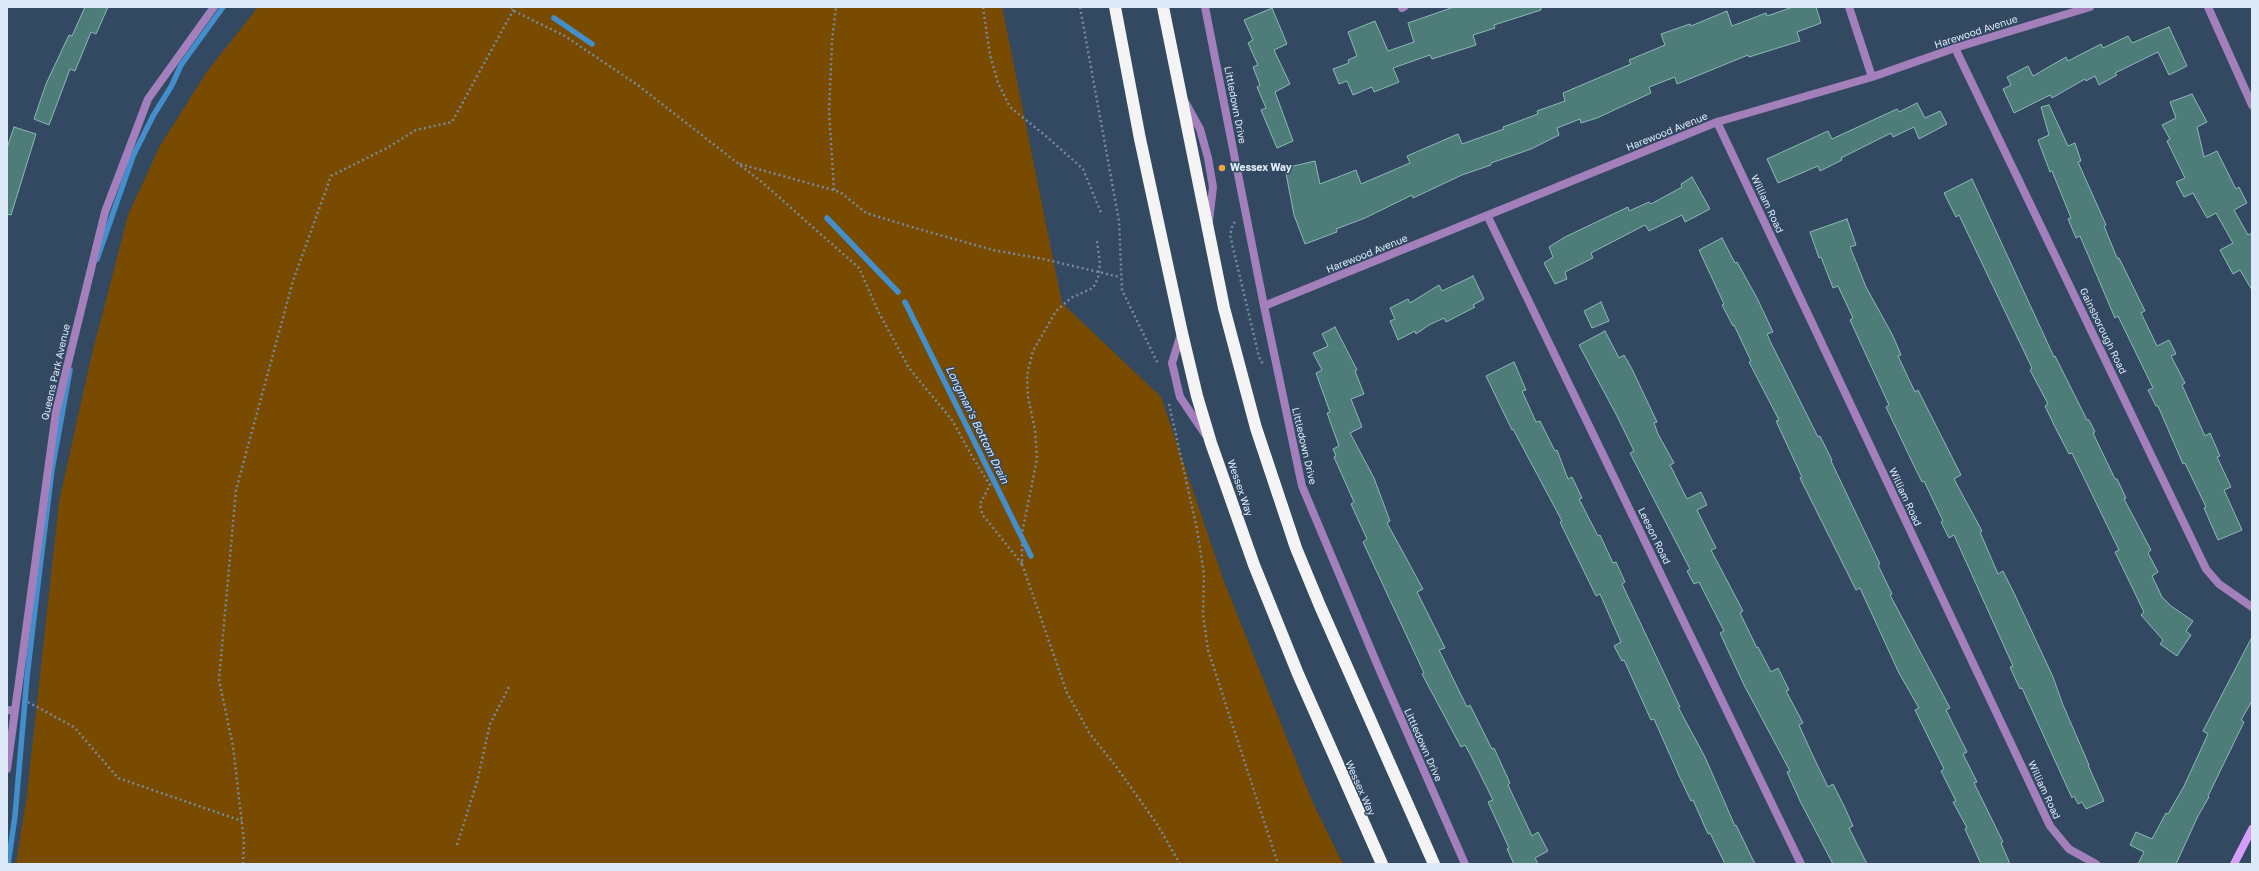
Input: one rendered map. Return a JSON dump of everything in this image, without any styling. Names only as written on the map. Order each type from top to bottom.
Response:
[{"type":"highway","name":"Wessex Way","points":[[1115,7],[1142,147],[1182,333],[1197,396],[1211,443],[1254,565],[1295,667],[1382,864]]},
{"type":"highway","points":[[1163,7],[1208,233],[1243,385],[1296,548],[1345,668],[1434,864]]},
{"type":"street","name":"Queens Park Avenue","points":[[7,769],[11,711],[17,697],[56,412],[105,212],[148,99],[214,7]]},
{"type":"street","name":"Littledown Drive","points":[[1205,7],[1264,306],[1302,486],[1380,671],[1465,864]]},
{"type":"street","points":[[1849,7],[1872,77]]},
{"type":"street","name":"Harewood Avenue","points":[[1264,306],[1717,122],[1872,77],[1955,48],[2090,7]]},
{"type":"street","points":[[2208,7],[2252,105]]},
{"type":"street","name":"Gainsborough Road","points":[[1955,48],[2206,569],[2219,584],[2252,607]]},
{"type":"street","name":"William Road","points":[[1717,122],[2050,826],[2069,849],[2096,864]]},
{"type":"street","name":"Leeson Road","points":[[1488,216],[1801,864]]},
{"type":"street","points":[[2234,864],[2252,829]]},
{"type":"path","points":[[511,7],[514,11],[565,36],[615,70],[738,163],[809,223],[859,268],[878,311],[909,368],[952,420],[973,458],[990,484],[980,504],[982,514],[1022,564]]},
{"type":"path","points":[[243,864],[244,841],[233,746],[219,680],[236,490],[292,282],[331,176],[387,148],[416,130],[452,122],[515,7]]},
{"type":"path","points":[[834,190],[829,111],[832,41],[836,7]]},
{"type":"path","points":[[983,7],[990,55],[998,83],[1010,107],[1047,137],[1082,169],[1102,215]]},
{"type":"path","points":[[1080,7],[1119,221],[1120,277],[1126,299],[1160,369]]},
{"type":"path","points":[[738,163],[840,192],[866,212],[915,228],[993,250],[1043,259],[1120,277]]},
{"type":"path","points":[[1230,235],[1261,364],[1277,369]]},
{"type":"path","points":[[1097,241],[1100,264],[1099,272],[1093,288],[1071,298],[1056,311],[1033,351],[1027,375],[1028,397],[1035,430],[1037,459],[1022,533],[1022,564],[1067,693],[1090,734],[1115,765],[1157,824],[1180,864]]},
{"type":"path","points":[[1168,402],[1197,529],[1204,574],[1203,615],[1208,650],[1278,864]]},
{"type":"path","points":[[457,845],[477,782],[490,724],[509,687]]},
{"type":"path","points":[[17,697],[74,727],[118,778],[242,821]]},
{"type":"shaded area","points":[[258,7],[1002,7],[1062,303],[1161,397],[1223,579],[1312,801],[1343,864],[16,864],[27,795],[59,502],[90,362],[128,215],[160,146],[206,73]]},
{"type":"building","points":[[85,7],[108,7],[96,34],[91,32],[75,71],[70,69],[49,125],[34,119],[46,84],[69,35],[72,36]]},
{"type":"building","points":[[1454,7],[1541,7],[1541,10],[1494,25],[1495,28],[1473,35],[1476,45],[1432,59],[1430,55],[1393,68],[1399,82],[1374,92],[1372,87],[1353,95],[1347,81],[1339,84],[1333,69],[1349,63],[1348,60],[1357,56],[1348,32],[1375,21],[1388,51],[1414,42],[1408,23]]},
{"type":"building","points":[[1793,7],[1816,7],[1821,23],[1797,32],[1800,41],[1749,57],[1748,55],[1677,84],[1675,77],[1649,87],[1651,93],[1597,118],[1581,123],[1580,119],[1557,128],[1559,135],[1531,149],[1462,175],[1413,198],[1412,195],[1365,218],[1336,229],[1337,232],[1305,244],[1294,215],[1285,168],[1315,161],[1320,184],[1356,170],[1361,184],[1410,163],[1407,156],[1458,134],[1462,144],[1504,129],[1503,127],[1538,114],[1537,111],[1565,101],[1563,93],[1631,64],[1629,60],[1665,45],[1661,34],[1690,24],[1691,26],[1727,11],[1732,26],[1766,13],[1767,16]]},
{"type":"building","points":[[1272,8],[1287,44],[1274,50],[1290,84],[1275,92],[1293,141],[1277,148],[1261,110],[1266,108],[1257,87],[1260,85],[1253,67],[1258,65],[1248,43],[1253,40],[1244,20]]},
{"type":"building","points":[[2169,27],[2187,66],[2169,75],[2158,52],[2115,73],[2117,75],[2099,85],[2095,76],[2086,81],[2085,79],[2052,98],[2050,95],[2014,113],[2003,89],[2011,85],[2007,77],[2028,66],[2033,76],[2066,57],[2068,61],[2101,44],[2103,48],[2128,36],[2132,43]]},
{"type":"building","points":[[2192,94],[2207,122],[2197,127],[2204,157],[2217,151],[2236,189],[2239,187],[2247,203],[2234,210],[2248,235],[2252,233],[2252,290],[2240,270],[2233,274],[2220,250],[2233,243],[2216,213],[2207,218],[2193,193],[2184,197],[2176,182],[2185,178],[2167,141],[2170,139],[2162,125],[2176,118],[2170,102]]},
{"type":"building","points":[[1917,103],[1925,118],[1940,111],[1947,124],[1919,139],[1914,127],[1893,137],[1891,133],[1841,158],[1842,160],[1820,171],[1818,166],[1778,183],[1767,159],[1828,131],[1832,139],[1897,109],[1899,112]]},
{"type":"building","points":[[2049,105],[2068,146],[2075,143],[2081,161],[2078,162],[2106,225],[2104,226],[2117,258],[2119,258],[2145,311],[2141,313],[2157,346],[2169,340],[2176,354],[2171,356],[2185,383],[2182,385],[2205,436],[2210,433],[2220,456],[2217,457],[2231,487],[2224,490],[2242,530],[2218,540],[2204,508],[2206,507],[2185,463],[2183,464],[2158,406],[2156,406],[2148,390],[2153,388],[2118,316],[2115,318],[2080,236],[2076,238],[2068,219],[2071,218],[2052,171],[2050,172],[2038,140],[2049,135],[2041,107]]},
{"type":"building","points":[[14,127],[36,134],[11,215],[7,214],[7,148]]},
{"type":"building","points":[[1692,177],[1710,209],[1685,222],[1682,215],[1649,231],[1645,225],[1591,253],[1593,258],[1565,272],[1567,279],[1555,284],[1544,263],[1553,257],[1549,247],[1565,237],[1628,207],[1629,211],[1649,202],[1651,204],[1682,187],[1681,184]]},
{"type":"building","points":[[1972,179],[2054,357],[2055,356],[2087,420],[2089,420],[2095,432],[2093,433],[2115,479],[2117,479],[2126,498],[2124,499],[2151,550],[2148,553],[2158,572],[2152,576],[2162,597],[2171,606],[2193,621],[2186,631],[2191,635],[2177,656],[2160,644],[2163,640],[2141,615],[2144,612],[2115,552],[2119,550],[2072,453],[2069,454],[2055,427],[2045,406],[2048,404],[2030,370],[2032,368],[1959,215],[1956,217],[1944,193]]},
{"type":"building","points":[[1847,219],[1856,245],[1850,247],[1866,287],[1893,336],[1901,355],[1898,356],[1915,392],[1918,390],[1961,475],[1954,479],[1982,531],[1980,532],[1998,574],[2003,571],[2013,591],[2053,677],[2063,705],[2104,801],[2086,809],[2082,802],[2078,804],[2074,796],[2072,798],[2022,688],[2020,689],[2010,667],[2013,666],[1954,535],[1949,538],[1941,522],[1943,521],[1924,481],[1922,482],[1886,407],[1889,405],[1850,320],[1853,318],[1838,286],[1833,288],[1821,257],[1819,258],[1810,232]]},
{"type":"building","points":[[1722,238],[1735,263],[1737,262],[1757,298],[1773,332],[1767,334],[1771,343],[1818,437],[1820,436],[1832,460],[1831,461],[1880,564],[1878,565],[1892,594],[1890,595],[1950,708],[1946,710],[1967,752],[1963,754],[1977,782],[1974,783],[2003,842],[2001,843],[2010,864],[1981,864],[1965,829],[1967,828],[1953,802],[1956,801],[1941,771],[1944,769],[1915,710],[1919,708],[1899,673],[1860,588],[1856,590],[1800,478],[1802,477],[1776,421],[1779,420],[1749,362],[1751,361],[1734,325],[1733,326],[1722,305],[1724,304],[1699,250]]},
{"type":"building","points":[[1473,276],[1484,299],[1473,305],[1475,307],[1446,322],[1444,318],[1429,325],[1416,334],[1415,331],[1398,340],[1390,321],[1395,319],[1390,308],[1408,299],[1410,303],[1439,285],[1442,291]]},
{"type":"building","points":[[1601,302],[1609,321],[1592,328],[1584,311]]},
{"type":"building","points":[[1335,327],[1357,370],[1355,371],[1364,394],[1351,399],[1362,427],[1350,433],[1374,478],[1390,521],[1387,523],[1423,589],[1417,592],[1445,648],[1439,650],[1467,707],[1470,705],[1492,749],[1494,748],[1510,783],[1508,785],[1532,836],[1538,832],[1548,851],[1535,858],[1538,864],[1514,864],[1507,849],[1509,848],[1488,802],[1493,800],[1465,745],[1461,747],[1422,674],[1424,673],[1363,542],[1367,539],[1351,504],[1354,502],[1334,457],[1336,456],[1333,449],[1339,446],[1327,413],[1330,412],[1316,373],[1322,370],[1313,353],[1328,346],[1322,334]]},
{"type":"building","points":[[1605,331],[1619,358],[1624,355],[1632,369],[1657,422],[1654,423],[1658,434],[1674,463],[1670,465],[1687,499],[1701,492],[1707,505],[1697,510],[1716,548],[1711,550],[1743,611],[1740,613],[1757,648],[1758,647],[1771,672],[1778,668],[1789,690],[1786,691],[1803,723],[1799,725],[1828,787],[1833,784],[1845,808],[1853,826],[1849,828],[1867,864],[1833,864],[1800,801],[1787,772],[1790,771],[1744,685],[1720,633],[1724,631],[1699,582],[1694,584],[1687,571],[1690,569],[1630,453],[1634,451],[1579,345]]},
{"type":"building","points":[[1514,362],[1526,390],[1522,391],[1536,422],[1540,421],[1555,451],[1557,450],[1568,479],[1572,477],[1582,498],[1579,499],[1598,536],[1600,535],[1613,563],[1616,562],[1625,582],[1622,584],[1680,707],[1678,707],[1705,757],[1735,826],[1736,825],[1755,864],[1725,864],[1710,833],[1708,834],[1693,800],[1691,801],[1654,719],[1651,720],[1624,660],[1622,661],[1614,646],[1621,642],[1600,594],[1596,596],[1560,522],[1562,521],[1513,429],[1512,430],[1486,376]]},
{"type":"building","points":[[2252,637],[2252,701],[2241,720],[2244,722],[2176,864],[2138,864],[2144,852],[2130,845],[2136,832],[2152,839],[2166,813],[2168,814],[2184,786],[2208,734],[2203,731]]},
{"type":"waterway","points":[[97,259],[133,156],[153,116],[172,85],[181,65],[223,7]]},
{"type":"waterway","name":"Longman's Bottom Drain","points":[[554,18],[592,44]]},
{"type":"waterway","name":"Longman's Bottom Drain","points":[[827,218],[898,292]]},
{"type":"waterway","name":"Longman's Bottom Drain","points":[[905,302],[1031,556]]},
{"type":"waterway","points":[[8,864],[15,816],[27,677],[52,470],[70,370]]},
{"type":"place","name":"Wessex Way","points":[[1222,168]]}]
